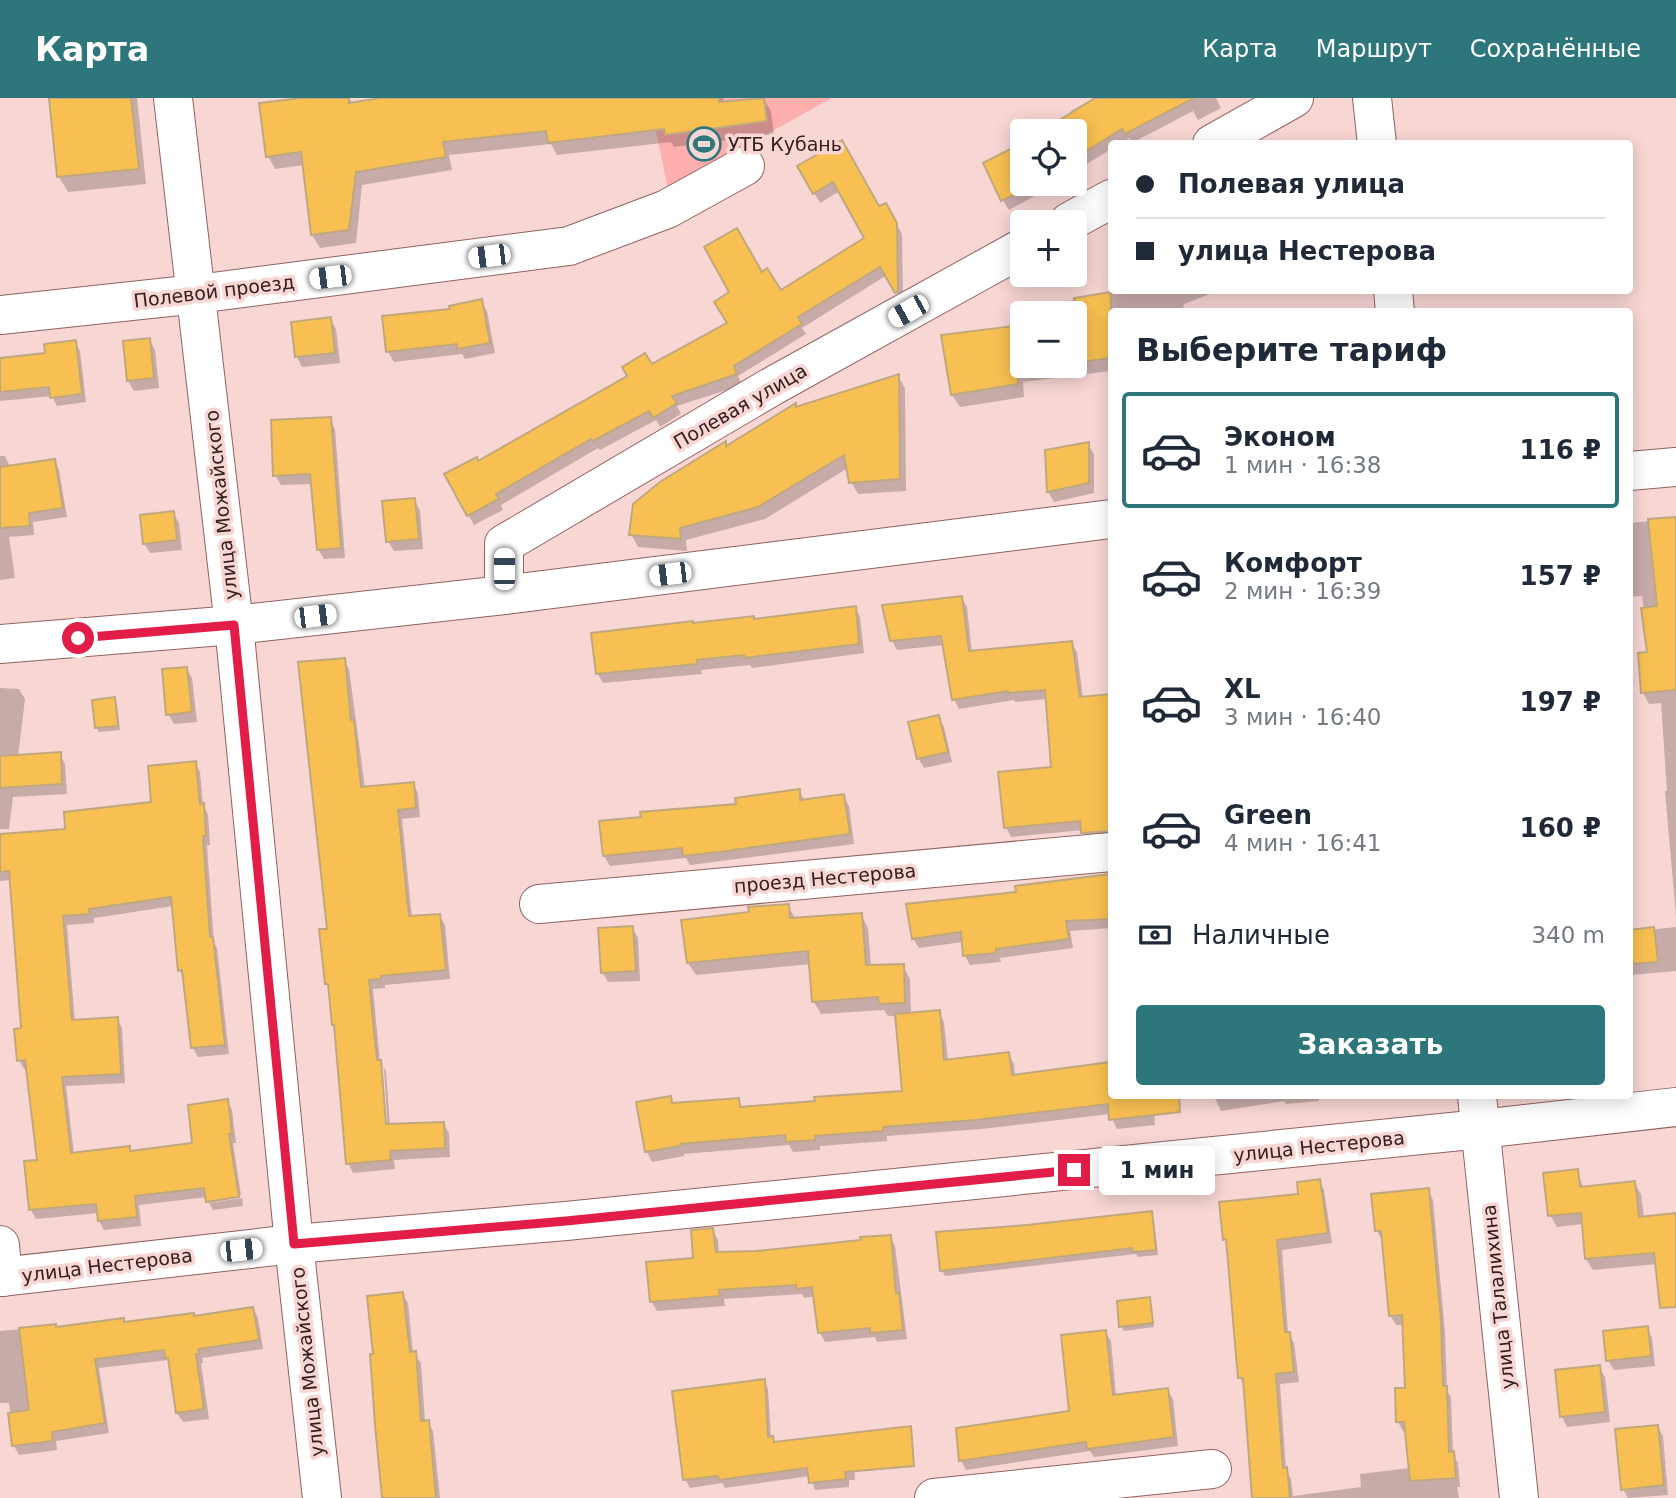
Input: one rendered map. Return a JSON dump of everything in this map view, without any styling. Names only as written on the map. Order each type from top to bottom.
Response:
[{"type":"street","name":"улица Можайского","points":[[173,98],[234,625],[294,1244],[322,1498]]},
{"type":"street","points":[[1219,140],[1294,98]]},
{"type":"street","points":[[1372,98],[1377,140]]},
{"type":"street","name":"Полевой проезд","points":[[0,314],[197,294],[569,246],[667,209],[745,166]]},
{"type":"street","points":[[1087,212],[1108,201]]},
{"type":"street","name":"Полевая улица","points":[[505,594],[504,544],[771,387],[1010,255]]},
{"type":"street","points":[[1633,471],[1676,467]]},
{"type":"street","points":[[0,644],[234,625],[1108,519]]},
{"type":"street","name":"проезд Нестерова","points":[[539,905],[1108,852]]},
{"type":"street","name":"улица Нестерова","points":[[1,1267],[566,1221],[1479,1112],[1676,1107]]},
{"type":"street","name":"улица Талалихина","points":[[1479,1112],[1519,1498]]},
{"type":"street","points":[[934,1498],[1212,1469]]},
{"type":"shaded area","name":"УТБ Кубань","points":[[649,98],[832,98],[668,189]]},
{"type":"building","points":[[49,98],[131,98],[139,169],[57,177]]},
{"type":"building","points":[[301,98],[349,98],[349,103],[380,98],[719,98],[719,102],[764,98],[767,121],[665,135],[664,129],[548,143],[546,131],[443,142],[446,157],[356,172],[349,230],[311,235],[301,152],[266,157],[259,103]]},
{"type":"building","points":[[1095,98],[1194,98],[1125,134],[1122,129],[1087,151],[1087,119],[1061,119]]},
{"type":"building","points":[[842,140],[879,206],[886,203],[897,223],[898,292],[895,293],[880,267],[798,317],[802,324],[734,366],[737,374],[672,396],[677,403],[653,418],[649,411],[593,441],[591,439],[496,494],[499,499],[467,516],[444,474],[477,457],[478,461],[627,376],[622,367],[645,353],[652,364],[727,323],[714,302],[729,292],[704,247],[737,228],[762,272],[767,268],[781,290],[864,238],[833,182],[813,194],[797,166]]},
{"type":"building","points":[[1010,149],[1012,196],[1001,201],[983,163]]},
{"type":"building","points":[[1111,294],[1111,308],[1108,308],[1108,358],[1087,361],[1087,301],[1074,301],[1074,298]]},
{"type":"building","points":[[482,299],[490,343],[457,349],[457,344],[386,352],[382,316],[450,309],[449,306]]},
{"type":"building","points":[[331,317],[335,353],[295,357],[291,322]]},
{"type":"building","points":[[1010,326],[1010,378],[1017,378],[1018,384],[951,395],[941,335]]},
{"type":"building","points":[[150,338],[154,378],[127,381],[123,341]]},
{"type":"building","points":[[76,340],[82,394],[50,398],[49,387],[0,392],[0,358],[45,353],[44,344]]},
{"type":"building","points":[[899,374],[900,479],[849,483],[844,455],[758,507],[680,528],[681,539],[629,535],[633,504],[660,482],[726,441],[726,446],[796,403],[796,407]]},
{"type":"building","points":[[331,417],[341,548],[317,550],[310,474],[273,476],[271,420]]},
{"type":"building","points":[[1089,442],[1089,483],[1047,492],[1045,450]]},
{"type":"building","points":[[55,459],[63,508],[29,513],[30,526],[0,528],[0,467]]},
{"type":"building","points":[[415,498],[419,539],[386,542],[382,501]]},
{"type":"building","points":[[174,511],[177,540],[143,544],[140,515]]},
{"type":"building","points":[[1676,517],[1676,690],[1641,693],[1638,653],[1647,652],[1641,608],[1657,606],[1648,519]]},
{"type":"building","points":[[962,596],[969,651],[1072,641],[1080,697],[1108,694],[1108,831],[1081,833],[1080,821],[1004,828],[998,772],[1051,767],[1045,690],[1008,691],[952,700],[941,636],[890,641],[882,605]]},
{"type":"building","points":[[856,606],[859,644],[744,658],[744,655],[697,660],[697,664],[596,674],[591,633],[693,621],[754,616],[754,619]]},
{"type":"building","points":[[345,658],[361,787],[414,782],[416,808],[398,810],[409,916],[440,914],[446,970],[381,976],[381,979],[369,980],[377,1060],[381,1060],[386,1124],[444,1122],[445,1148],[390,1151],[391,1160],[346,1164],[334,1025],[328,984],[325,984],[319,929],[327,929],[298,662]]},
{"type":"building","points":[[187,667],[192,712],[166,715],[162,669]]},
{"type":"building","points":[[115,697],[118,726],[95,728],[92,700]]},
{"type":"building","points":[[939,715],[948,752],[917,759],[908,722]]},
{"type":"building","points":[[61,752],[62,784],[0,788],[0,756]]},
{"type":"building","points":[[196,761],[200,804],[204,803],[206,836],[203,836],[210,937],[213,937],[225,1045],[191,1048],[182,970],[178,971],[171,897],[89,909],[90,914],[63,916],[72,1020],[118,1017],[121,1074],[62,1077],[71,1153],[130,1146],[130,1151],[192,1143],[188,1105],[228,1099],[232,1134],[229,1134],[239,1197],[206,1202],[204,1188],[135,1196],[137,1217],[98,1221],[96,1204],[29,1210],[24,1161],[37,1160],[25,1060],[17,1061],[14,1029],[21,1028],[9,871],[0,872],[0,834],[65,829],[64,812],[151,802],[148,766]]},
{"type":"building","points":[[800,789],[800,800],[844,794],[850,834],[683,856],[682,848],[603,856],[599,821],[641,817],[640,812],[736,804],[735,798]]},
{"type":"building","points":[[1108,874],[1108,919],[1066,921],[1069,939],[996,949],[996,953],[963,956],[961,932],[912,939],[906,904],[1016,892],[1015,886]]},
{"type":"building","points":[[789,904],[790,918],[862,913],[866,965],[904,964],[905,1003],[879,1004],[878,997],[812,1002],[808,951],[687,963],[681,920],[749,912],[748,907]]},
{"type":"building","points":[[633,926],[636,971],[601,973],[598,928]]},
{"type":"building","points":[[1654,927],[1658,962],[1633,964],[1633,930]]},
{"type":"building","points":[[940,1010],[944,1060],[1009,1052],[1012,1075],[1108,1062],[1108,1099],[1179,1099],[1180,1112],[1109,1120],[1108,1104],[975,1120],[883,1127],[883,1131],[815,1136],[815,1140],[786,1142],[785,1135],[680,1144],[645,1152],[636,1102],[671,1096],[672,1103],[739,1098],[740,1107],[815,1101],[814,1097],[902,1091],[895,1014]]},
{"type":"building","points":[[1578,1169],[1580,1187],[1635,1181],[1639,1217],[1676,1213],[1676,1307],[1660,1308],[1654,1253],[1585,1259],[1581,1213],[1548,1216],[1543,1173]]},
{"type":"building","points":[[1320,1179],[1328,1233],[1277,1240],[1285,1332],[1290,1332],[1294,1372],[1276,1374],[1283,1468],[1287,1467],[1290,1498],[1252,1498],[1243,1378],[1238,1378],[1226,1239],[1223,1240],[1219,1202],[1298,1194],[1297,1182]]},
{"type":"building","points":[[1429,1188],[1441,1321],[1443,1386],[1447,1386],[1449,1452],[1454,1451],[1456,1478],[1410,1481],[1404,1422],[1396,1422],[1395,1388],[1405,1388],[1402,1315],[1389,1316],[1381,1231],[1375,1231],[1371,1194]]},
{"type":"building","points":[[1152,1211],[1156,1250],[1133,1252],[1132,1248],[940,1271],[936,1232]]},
{"type":"building","points":[[713,1228],[716,1252],[757,1251],[891,1235],[896,1293],[899,1293],[903,1330],[870,1333],[870,1328],[818,1333],[812,1287],[796,1289],[796,1285],[719,1290],[720,1296],[650,1302],[646,1262],[693,1258],[691,1230]]},
{"type":"building","points":[[403,1292],[410,1352],[416,1351],[421,1421],[429,1420],[436,1498],[382,1498],[367,1296]]},
{"type":"building","points":[[1150,1297],[1153,1323],[1119,1327],[1117,1301]]},
{"type":"building","points":[[253,1307],[259,1340],[198,1349],[199,1354],[196,1354],[204,1409],[176,1413],[168,1358],[165,1358],[164,1350],[95,1359],[105,1423],[52,1432],[53,1441],[12,1446],[8,1413],[29,1410],[19,1328],[56,1324],[56,1327],[124,1318],[124,1322],[194,1313],[194,1316]]},
{"type":"building","points":[[1648,1326],[1651,1356],[1606,1361],[1603,1331]]},
{"type":"building","points":[[1106,1330],[1113,1395],[1168,1388],[1174,1437],[1087,1449],[1086,1442],[959,1461],[956,1428],[1069,1411],[1061,1335]]},
{"type":"building","points":[[1600,1365],[1605,1412],[1560,1417],[1555,1370]]},
{"type":"building","points":[[765,1379],[768,1437],[773,1436],[774,1442],[911,1426],[914,1466],[845,1472],[846,1479],[809,1483],[807,1468],[719,1480],[718,1476],[683,1480],[672,1391]]},
{"type":"building","points":[[1658,1425],[1664,1485],[1621,1490],[1615,1429]]},
{"type":"place","name":"УТБ Кубань","points":[[704,144]]},
{"type":"route","points":[[78,638],[234,625],[294,1244],[566,1221],[1074,1170]]}]
